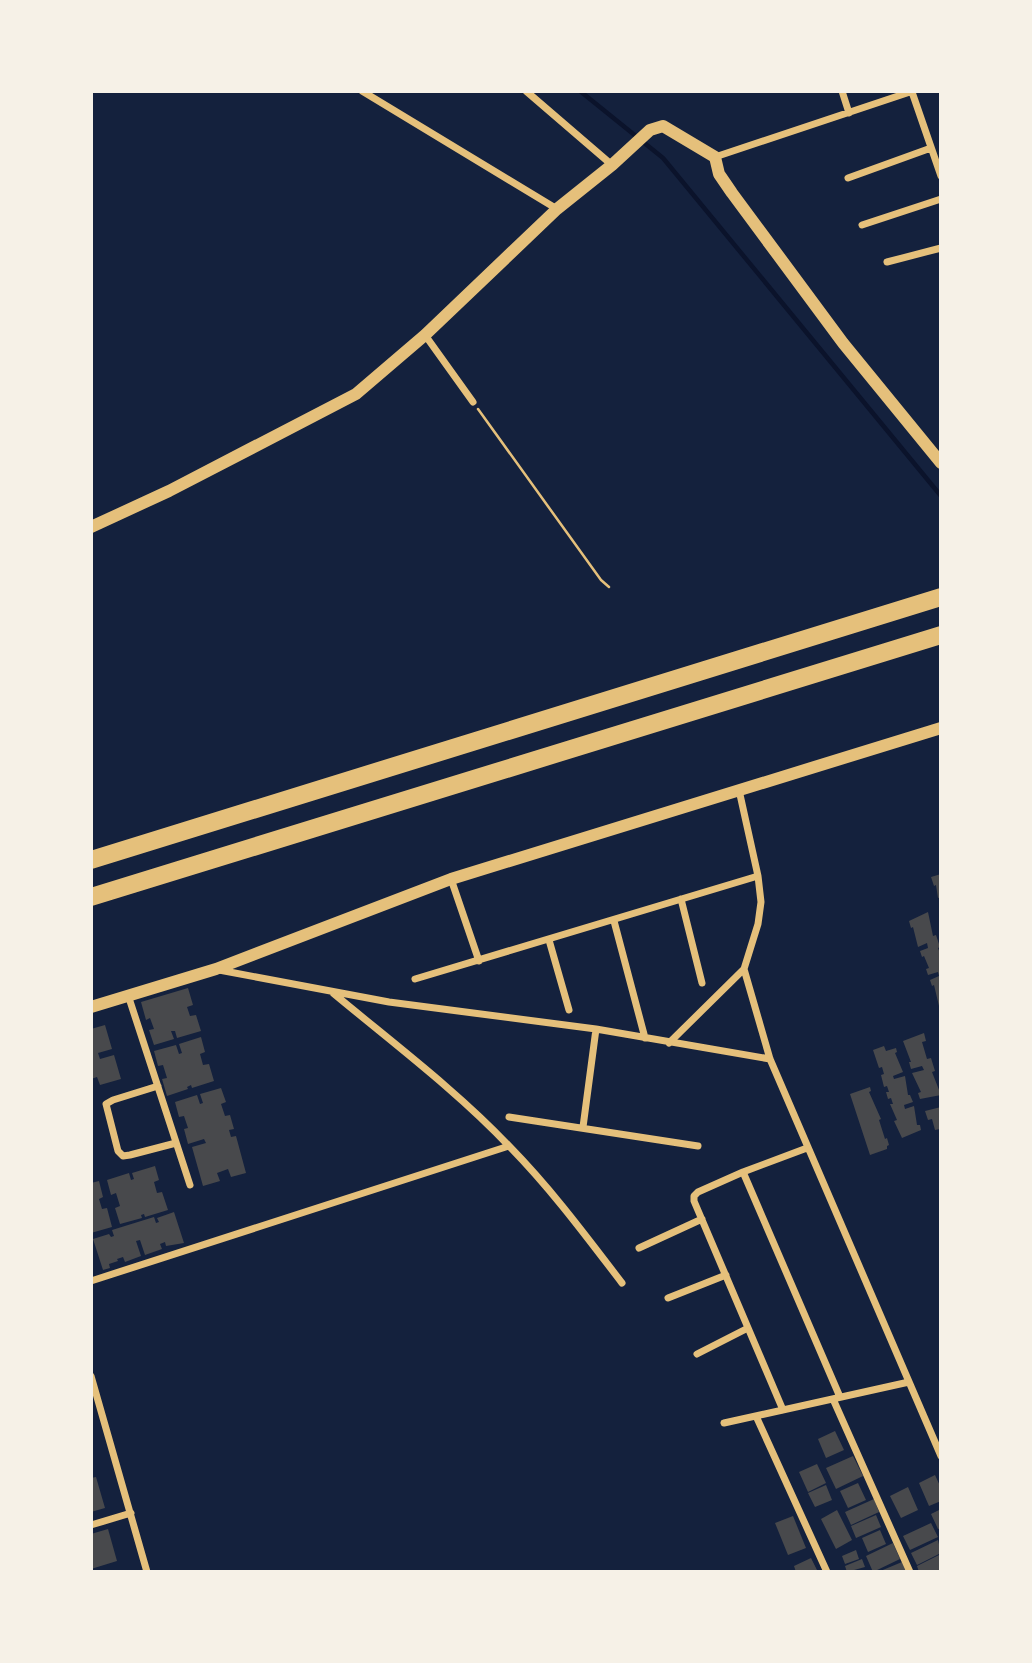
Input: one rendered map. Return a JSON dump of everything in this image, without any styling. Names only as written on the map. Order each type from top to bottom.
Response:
[{"type":"highway","points":[[91,860],[937,598]]},
{"type":"highway","points":[[91,897],[937,636]]},
{"type":"street","points":[[362,91],[557,209]]},
{"type":"street","points":[[526,91],[616,161]]},
{"type":"street","points":[[842,91],[849,113]]},
{"type":"street","points":[[715,157],[913,91],[941,176]]},
{"type":"street","points":[[91,527],[169,491],[341,404],[372,382],[425,335],[557,209],[650,130],[663,126],[715,157],[719,173],[732,193],[843,343],[941,463]]},
{"type":"street","points":[[848,178],[931,148]]},
{"type":"street","points":[[862,225],[941,199]]},
{"type":"street","points":[[887,262],[941,248]]},
{"type":"street","points":[[425,335],[473,402]]},
{"type":"street","points":[[91,1007],[216,969],[452,879],[941,728]]},
{"type":"street","points":[[669,1043],[744,969],[758,924],[761,902],[758,876],[739,790]]},
{"type":"street","points":[[415,979],[758,876]]},
{"type":"street","points":[[452,879],[479,961]]},
{"type":"street","points":[[681,900],[702,983]]},
{"type":"street","points":[[614,921],[645,1038]]},
{"type":"street","points":[[549,940],[569,1010]]},
{"type":"street","points":[[216,969],[333,993],[596,1029],[771,1059]]},
{"type":"street","points":[[744,969],[771,1059],[807,1148],[941,1456]]},
{"type":"street","points":[[333,993],[474,1112],[509,1146],[558,1199],[622,1283]]},
{"type":"street","points":[[128,995],[190,1185]]},
{"type":"street","points":[[583,1127],[596,1029]]},
{"type":"street","points":[[158,1086],[106,1104],[118,1151],[123,1156],[176,1143]]},
{"type":"street","points":[[509,1116],[698,1146]]},
{"type":"street","points":[[91,1281],[509,1146]]},
{"type":"street","points":[[783,1410],[694,1196],[743,1172],[807,1148]]},
{"type":"street","points":[[743,1172],[910,1572]]},
{"type":"street","points":[[639,1248],[702,1219]]},
{"type":"street","points":[[668,1298],[726,1275]]},
{"type":"street","points":[[697,1353],[748,1328]]},
{"type":"street","points":[[91,1376],[95,1405],[131,1513],[147,1572]]},
{"type":"street","points":[[724,1423],[909,1382]]},
{"type":"street","points":[[757,1416],[827,1572]]},
{"type":"street","points":[[91,1525],[131,1513]]},
{"type":"path","points":[[473,402],[601,580],[609,587]]},
{"type":"building","points":[[941,874],[941,897],[938,898],[936,885],[934,886],[931,877]]},
{"type":"building","points":[[928,912],[933,936],[936,935],[940,947],[939,1006],[934,985],[932,986],[930,980],[939,976],[938,972],[928,975],[926,969],[929,968],[920,951],[928,948],[927,943],[918,947],[909,921]]},
{"type":"building","points":[[188,988],[193,1005],[187,1007],[190,1016],[196,1015],[201,1031],[177,1038],[175,1031],[171,1031],[174,1039],[154,1045],[149,1030],[154,1029],[150,1018],[146,1020],[141,1002]]},
{"type":"building","points":[[105,1025],[112,1049],[98,1053],[100,1059],[114,1055],[121,1079],[100,1085],[97,1077],[91,1079],[91,1029]]},
{"type":"building","points":[[924,1033],[926,1041],[922,1042],[927,1059],[931,1058],[935,1071],[932,1072],[941,1095],[920,1099],[918,1093],[921,1092],[912,1073],[924,1070],[922,1066],[911,1069],[903,1041]]},
{"type":"building","points":[[201,1037],[205,1052],[200,1054],[203,1065],[209,1064],[214,1081],[192,1088],[191,1085],[188,1089],[167,1096],[162,1079],[167,1078],[163,1065],[158,1066],[154,1051],[176,1045],[179,1054],[182,1053],[179,1044]]},
{"type":"building","points":[[884,1046],[886,1051],[896,1048],[895,1053],[903,1072],[893,1076],[894,1079],[905,1076],[908,1095],[913,1102],[904,1105],[905,1109],[914,1106],[917,1125],[920,1125],[921,1130],[902,1138],[894,1121],[897,1120],[890,1104],[893,1104],[891,1098],[888,1099],[887,1086],[884,1087],[882,1067],[879,1068],[873,1050]]},
{"type":"building","points":[[870,1087],[869,1092],[889,1145],[887,1149],[870,1155],[850,1094]]},
{"type":"building","points":[[221,1088],[226,1102],[221,1104],[225,1116],[230,1115],[234,1129],[229,1130],[231,1137],[236,1136],[246,1173],[231,1177],[228,1169],[217,1173],[220,1181],[203,1186],[192,1147],[206,1143],[204,1139],[188,1144],[184,1129],[188,1128],[184,1116],[179,1117],[175,1102],[197,1095],[200,1104],[203,1103],[200,1094]]},
{"type":"building","points":[[941,1107],[941,1126],[935,1130],[932,1119],[928,1120],[925,1111]]},
{"type":"building","points":[[155,1166],[159,1180],[154,1182],[157,1193],[162,1192],[168,1210],[145,1217],[144,1214],[141,1215],[142,1218],[120,1224],[115,1208],[120,1206],[116,1193],[111,1195],[107,1180],[129,1173],[131,1180],[134,1179],[132,1173]]},
{"type":"building","points":[[99,1181],[103,1197],[99,1199],[102,1209],[107,1208],[112,1227],[91,1233],[91,1183]]},
{"type":"building","points":[[174,1212],[184,1243],[166,1246],[165,1242],[160,1244],[162,1249],[145,1255],[140,1240],[136,1241],[141,1256],[125,1262],[123,1257],[117,1259],[118,1261],[109,1264],[110,1268],[103,1270],[93,1239],[109,1234],[114,1236],[112,1230],[154,1217],[156,1223],[159,1222],[157,1218]]},
{"type":"building","points":[[835,1431],[844,1450],[826,1458],[818,1439]]},
{"type":"building","points":[[853,1456],[863,1476],[836,1489],[826,1468]]},
{"type":"building","points":[[817,1464],[826,1483],[808,1492],[799,1472]]},
{"type":"building","points":[[935,1475],[941,1488],[941,1501],[929,1506],[919,1483]]},
{"type":"building","points":[[96,1477],[105,1508],[91,1512],[91,1478]]},
{"type":"building","points":[[858,1483],[866,1500],[848,1508],[840,1491]]},
{"type":"building","points":[[826,1485],[832,1500],[815,1507],[808,1493]]},
{"type":"building","points":[[908,1487],[918,1510],[901,1518],[890,1496]]},
{"type":"building","points":[[874,1499],[879,1512],[851,1525],[845,1512]]},
{"type":"building","points":[[941,1509],[941,1528],[938,1529],[931,1514]]},
{"type":"building","points":[[837,1510],[852,1540],[836,1549],[821,1519]]},
{"type":"building","points":[[876,1515],[881,1527],[856,1538],[851,1526]]},
{"type":"building","points":[[793,1516],[806,1548],[788,1555],[775,1523]]},
{"type":"building","points":[[931,1523],[938,1537],[910,1550],[903,1536]]},
{"type":"building","points":[[108,1529],[117,1561],[91,1569],[91,1534]]},
{"type":"building","points":[[880,1530],[886,1544],[868,1552],[862,1538]]},
{"type":"building","points":[[938,1540],[941,1553],[917,1565],[911,1553]]},
{"type":"building","points":[[893,1543],[900,1559],[873,1572],[866,1556]]},
{"type":"building","points":[[856,1550],[859,1559],[845,1564],[842,1556]]},
{"type":"building","points":[[941,1554],[941,1570],[919,1572],[917,1566]]},
{"type":"building","points":[[811,1558],[818,1572],[796,1572],[794,1566]]},
{"type":"building","points":[[862,1559],[865,1567],[847,1572],[845,1566]]},
{"type":"building","points":[[902,1562],[906,1572],[878,1572]]},
{"type":"waterway","points":[[580,91],[663,158],[941,496]]}]
